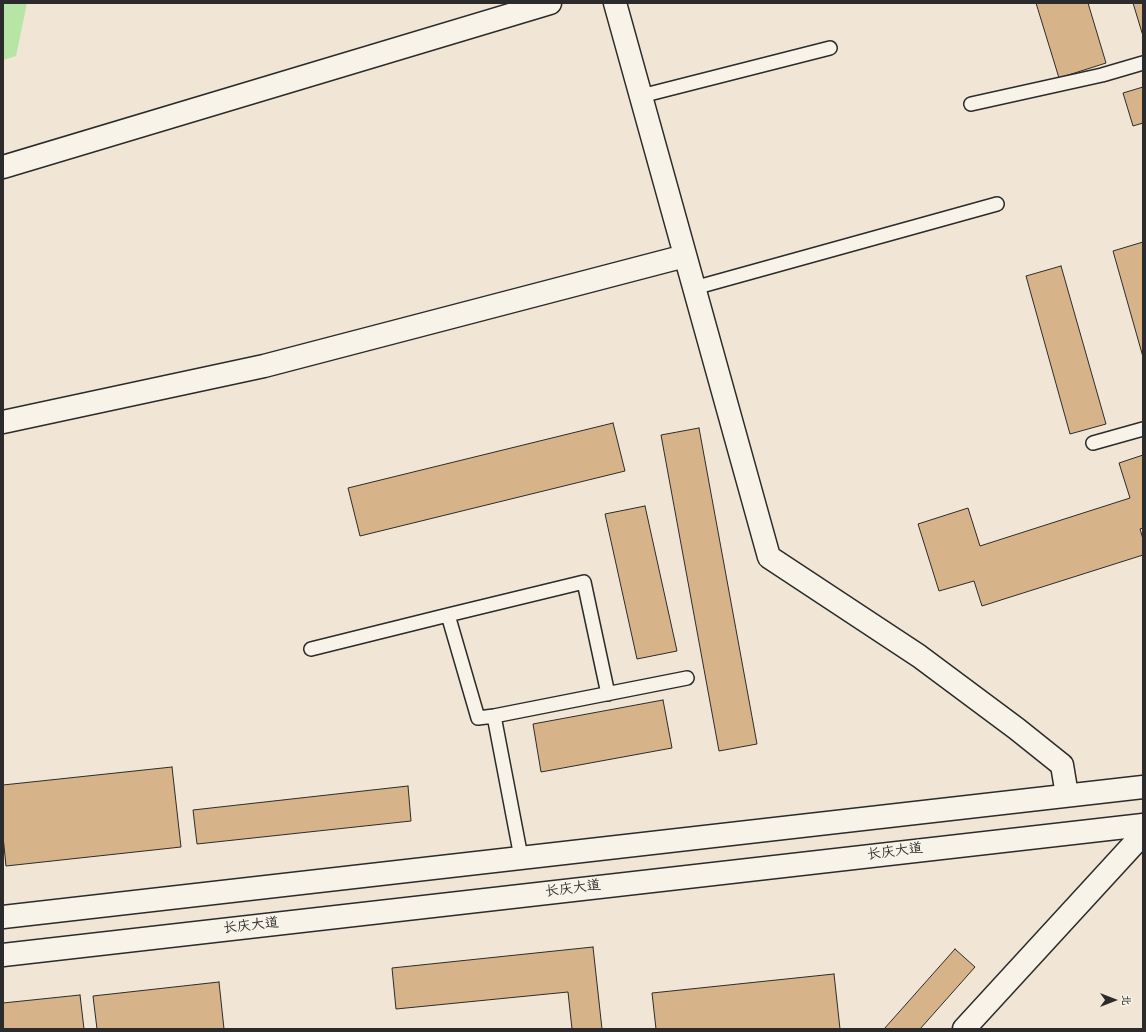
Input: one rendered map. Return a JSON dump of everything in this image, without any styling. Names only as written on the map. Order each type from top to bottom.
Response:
[{"type":"street","points":[[3,167],[550,3]]},
{"type":"street","points":[[615,3],[769,557],[919,656],[1062,765],[1067,795]]},
{"type":"street","points":[[3,422],[264,366],[685,256]]},
{"type":"street","points":[[3,917],[1143,787]]},
{"type":"street","name":"长庆大道","points":[[3,955],[1143,825]]},
{"type":"street","points":[[964,1029],[1143,834]]},
{"type":"lane","points":[[641,96],[830,48]]},
{"type":"lane","points":[[971,104],[1102,75],[1143,63]]},
{"type":"lane","points":[[694,288],[997,204]]},
{"type":"lane","points":[[1093,443],[1143,429]]},
{"type":"lane","points":[[311,649],[584,582],[608,694]]},
{"type":"lane","points":[[448,615],[478,718],[687,678]]},
{"type":"lane","points":[[494,716],[521,857]]},
{"type":"green space","points":[[3,3],[27,3],[16,56],[3,60]]},
{"type":"building","points":[[1036,3],[1088,3],[1106,63],[1059,78]]},
{"type":"building","points":[[1133,3],[1143,3],[1143,36]]},
{"type":"building","points":[[1143,87],[1143,123],[1133,126],[1123,93]]},
{"type":"building","points":[[1143,242],[1143,357],[1113,251]]},
{"type":"building","points":[[1061,266],[1106,424],[1070,434],[1026,276]]},
{"type":"building","points":[[613,423],[625,471],[360,536],[348,488]]},
{"type":"building","points":[[699,428],[757,744],[719,751],[661,435]]},
{"type":"building","points":[[1143,455],[1143,528],[1140,529],[1143,539],[1143,555],[982,606],[974,581],[939,591],[918,524],[968,508],[980,546],[1130,498],[1119,463]]},
{"type":"building","points":[[645,506],[677,651],[637,659],[605,514]]},
{"type":"building","points":[[663,700],[672,748],[541,772],[533,724]]},
{"type":"building","points":[[172,767],[181,847],[6,866],[3,836],[3,785]]},
{"type":"building","points":[[408,786],[411,821],[197,844],[193,810]]},
{"type":"building","points":[[593,947],[602,1029],[572,1029],[568,992],[396,1009],[392,968]]},
{"type":"building","points":[[955,949],[975,967],[920,1029],[884,1029]]},
{"type":"building","points":[[834,974],[840,1029],[656,1029],[652,993]]},
{"type":"building","points":[[219,982],[224,1029],[97,1029],[93,996]]},
{"type":"building","points":[[80,995],[84,1029],[3,1029],[3,1003]]}]
